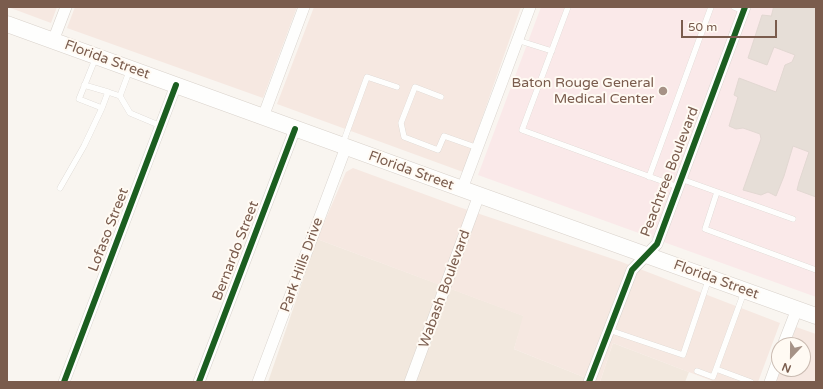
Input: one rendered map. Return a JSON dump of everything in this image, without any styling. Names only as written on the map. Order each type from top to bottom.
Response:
[{"type":"main road","name":"Florida Street","points":[[7,24],[816,316]]},
{"type":"street","points":[[53,41],[66,7]]},
{"type":"street","points":[[263,117],[304,7]]},
{"type":"street","points":[[462,189],[530,7]]},
{"type":"street","name":"Peachtree Boulevard","points":[[589,382],[632,270],[657,244],[680,183],[740,8]]},
{"type":"street","name":"Lofaso Street","points":[[64,382],[176,86]]},
{"type":"street","name":"Bernardo Street","points":[[200,382],[295,129]]},
{"type":"street","name":"Park Hills Drive","points":[[258,382],[344,146]]},
{"type":"street","name":"Wabash Boulevard","points":[[410,382],[479,195]]},
{"type":"street","points":[[786,337],[797,309]]},
{"type":"lane","points":[[568,7],[522,130],[649,177],[717,192],[793,219]]},
{"type":"lane","points":[[649,177],[711,7]]},
{"type":"lane","points":[[517,40],[552,51]]},
{"type":"lane","points":[[96,56],[79,99],[102,108]]},
{"type":"lane","points":[[120,96],[130,69]]},
{"type":"lane","points":[[344,146],[367,77],[397,87]]},
{"type":"lane","points":[[84,85],[120,96],[130,113],[161,126]]},
{"type":"lane","points":[[441,97],[415,86],[400,123],[404,138],[438,150],[444,136],[478,148]]},
{"type":"lane","points":[[60,188],[84,146],[108,92]]},
{"type":"lane","points":[[717,192],[705,230],[816,270]]},
{"type":"lane","points":[[609,330],[683,355],[710,278]]},
{"type":"lane","points":[[697,371],[713,376],[745,290]]},
{"type":"lane","points":[[716,368],[751,382]]},
{"type":"shaded area","points":[[8,7],[57,7],[51,23]]},
{"type":"shaded area","points":[[75,7],[297,7],[263,98],[67,28]]},
{"type":"shaded area","points":[[314,7],[521,7],[463,172],[277,104]]},
{"type":"shaded area","name":"Baton Rouge General Medical Center","points":[[541,7],[816,7],[816,297],[478,175]]},
{"type":"shaded area","points":[[353,168],[459,207],[619,261],[780,323],[775,337],[771,337],[771,347],[758,382],[715,382],[613,343],[600,382],[596,382],[514,349],[523,316],[317,239],[346,172]]},
{"type":"shaded area","points":[[317,239],[524,316],[514,349],[596,382],[268,382]]},
{"type":"shaded area","points":[[796,327],[816,334],[816,382],[776,382],[778,377],[811,377],[811,337],[793,337]]},
{"type":"shaded area","points":[[613,343],[689,372],[685,382],[600,382]]},
{"type":"building","points":[[774,7],[816,7],[816,197],[797,190],[809,152],[793,146],[776,196],[768,192],[761,195],[743,190],[761,139],[760,134],[743,128],[736,129],[729,126],[738,97],[734,95],[739,78],[776,92],[785,65],[792,62],[795,55],[774,47],[767,65],[748,58],[762,15],[771,16]]},
{"type":"cycle path","points":[[589,382],[632,270],[657,244],[745,7]]},
{"type":"cycle path","points":[[64,382],[176,85]]},
{"type":"cycle path","points":[[199,382],[295,129]]},
{"type":"place","name":"Baton Rouge General Medical Center","points":[[663,91]]}]
